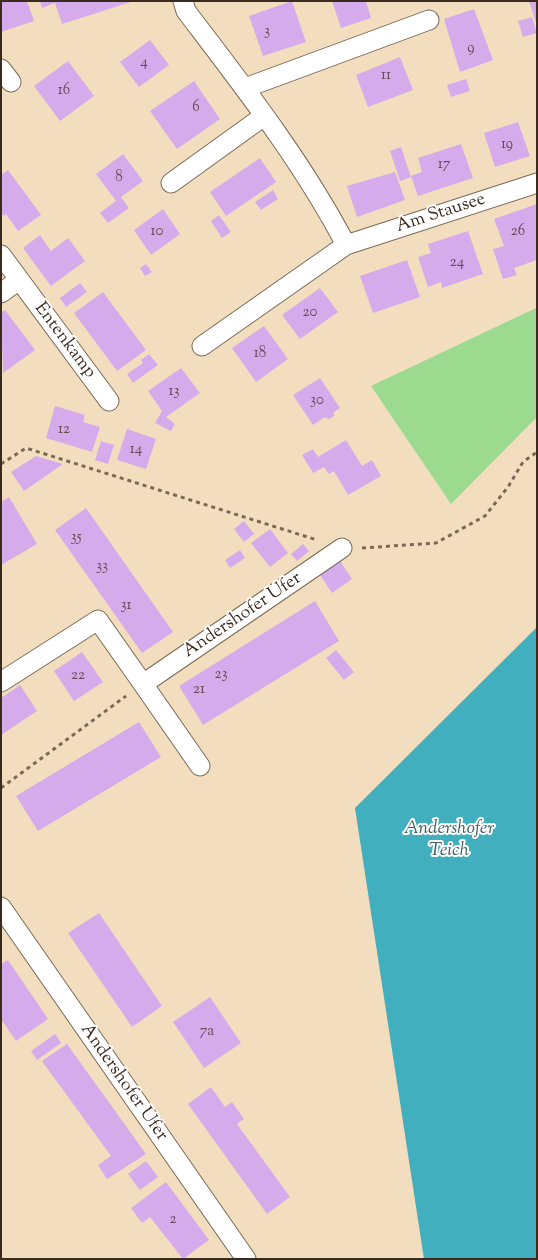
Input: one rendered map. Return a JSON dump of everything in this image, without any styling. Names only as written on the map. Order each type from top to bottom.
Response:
[{"type":"street","points":[[183,1],[186,11],[244,88],[322,200],[346,245]]},
{"type":"street","points":[[244,88],[429,20]]},
{"type":"street","points":[[170,183],[264,116]]},
{"type":"street","name":"Am Stausee","points":[[202,346],[346,245],[537,183]]},
{"type":"street","name":"Entenkamp","points":[[1,255],[109,402]]},
{"type":"street","points":[[1,293],[19,280]]},
{"type":"street","name":"Andershofer Ufer","points":[[143,684],[342,548]]},
{"type":"street","points":[[1,682],[98,620],[200,766]]},
{"type":"street","name":"Andershofer Ufer","points":[[1,907],[246,1259]]},
{"type":"path","points":[[1,464],[26,448],[342,548],[378,548],[436,543],[485,516],[508,487],[522,462],[537,452]]},
{"type":"path","points":[[1,788],[143,684]]},
{"type":"green space","points":[[536,308],[537,417],[451,504],[371,386]]},
{"type":"water","name":"Andershofer Teich","points":[[537,627],[537,1259],[424,1259],[355,808]]},
{"type":"building","points":[[1,1],[27,1],[34,21],[1,32]]},
{"type":"building","points":[[40,1],[131,2],[62,24],[55,3],[42,8]]},
{"type":"building","points":[[292,1],[306,42],[263,56],[249,16]]},
{"type":"building","points":[[332,1],[366,1],[371,18],[341,28]]},
{"type":"building","points":[[529,1],[537,1],[537,23],[536,23]]},
{"type":"building","points":[[474,9],[493,60],[460,72],[444,19]]},
{"type":"building","points":[[532,17],[537,33],[523,37],[518,21]]},
{"type":"building","points":[[150,40],[169,65],[139,87],[120,62]]},
{"type":"building","points":[[400,57],[413,90],[368,107],[356,75]]},
{"type":"building","points":[[68,61],[94,96],[60,121],[34,86]]},
{"type":"building","points":[[466,79],[470,91],[451,97],[447,85]]},
{"type":"building","points":[[194,81],[220,119],[177,149],[150,111]]},
{"type":"building","points":[[518,122],[530,156],[495,167],[484,133]]},
{"type":"building","points":[[461,144],[473,178],[418,196],[411,176],[422,172],[418,158]]},
{"type":"building","points":[[401,147],[411,177],[400,181],[390,151]]},
{"type":"building","points":[[123,154],[143,181],[121,197],[129,208],[108,223],[100,213],[116,201],[96,174]]},
{"type":"building","points":[[260,158],[276,182],[226,216],[210,192]]},
{"type":"building","points":[[8,170],[41,215],[18,231],[6,214],[4,216],[1,212],[1,175]]},
{"type":"building","points":[[395,172],[405,200],[357,217],[347,186]]},
{"type":"building","points":[[273,190],[278,199],[261,210],[255,202]]},
{"type":"building","points":[[537,204],[537,260],[514,268],[517,275],[503,279],[493,249],[504,246],[494,219]]},
{"type":"building","points":[[163,209],[180,234],[151,255],[134,230]]},
{"type":"building","points":[[219,215],[231,232],[222,238],[211,221]]},
{"type":"building","points":[[468,231],[483,274],[442,288],[441,282],[428,287],[418,257],[431,253],[428,244]]},
{"type":"building","points":[[40,235],[51,251],[68,238],[85,261],[51,286],[23,248]]},
{"type":"building","points":[[407,260],[420,297],[373,313],[360,276]]},
{"type":"building","points":[[146,264],[152,272],[145,276],[140,268]]},
{"type":"building","points":[[80,283],[87,292],[66,307],[60,298]]},
{"type":"building","points":[[320,288],[338,312],[300,339],[282,315]]},
{"type":"building","points":[[103,292],[146,350],[117,371],[74,313]]},
{"type":"building","points":[[5,310],[35,350],[3,373],[1,313]]},
{"type":"building","points":[[264,326],[288,359],[256,382],[232,348]]},
{"type":"building","points":[[149,354],[158,365],[133,383],[127,374],[143,363],[141,360]]},
{"type":"building","points":[[181,368],[200,393],[166,417],[175,424],[171,431],[155,423],[162,411],[148,391]]},
{"type":"building","points":[[320,378],[340,408],[334,412],[334,416],[329,419],[325,417],[313,425],[293,395]]},
{"type":"building","points":[[55,406],[85,415],[83,422],[100,427],[92,452],[46,438]]},
{"type":"building","points":[[127,429],[156,439],[146,469],[117,460]]},
{"type":"building","points":[[346,440],[362,466],[372,460],[381,476],[348,495],[334,471],[329,474],[324,467],[313,473],[302,455],[313,449],[318,457]]},
{"type":"building","points":[[101,441],[114,445],[108,464],[95,460]]},
{"type":"building","points":[[36,456],[63,464],[24,491],[11,472]]},
{"type":"building","points":[[9,497],[37,544],[1,565],[1,502]]},
{"type":"building","points":[[86,508],[173,632],[142,653],[55,530]]},
{"type":"building","points":[[244,521],[254,534],[244,542],[234,529]]},
{"type":"building","points":[[270,529],[288,553],[270,567],[251,543]]},
{"type":"building","points":[[303,544],[309,551],[297,561],[291,554]]},
{"type":"building","points":[[240,550],[245,558],[230,568],[225,560]]},
{"type":"building","points":[[340,561],[352,579],[332,593],[320,575]]},
{"type":"building","points":[[315,601],[339,641],[203,725],[179,686]]},
{"type":"building","points":[[336,650],[354,672],[344,680],[326,658]]},
{"type":"building","points":[[82,652],[103,682],[74,701],[54,671]]},
{"type":"building","points":[[20,685],[37,711],[1,735],[1,698]]},
{"type":"building","points":[[139,722],[161,757],[38,831],[16,796]]},
{"type":"building","points":[[99,913],[162,1006],[132,1027],[68,933]]},
{"type":"building","points":[[8,960],[48,1019],[16,1041],[1,1019],[1,964]]},
{"type":"building","points":[[210,997],[241,1043],[204,1068],[173,1022]]},
{"type":"building","points":[[55,1034],[61,1043],[37,1060],[31,1051]]},
{"type":"building","points":[[67,1044],[146,1154],[107,1179],[98,1165],[111,1156],[42,1061]]},
{"type":"building","points":[[211,1087],[225,1107],[232,1102],[244,1119],[237,1124],[290,1197],[267,1214],[188,1104]]},
{"type":"building","points":[[146,1161],[158,1177],[140,1190],[128,1174]]},
{"type":"building","points":[[166,1182],[209,1240],[183,1259],[150,1217],[142,1223],[131,1208]]}]
